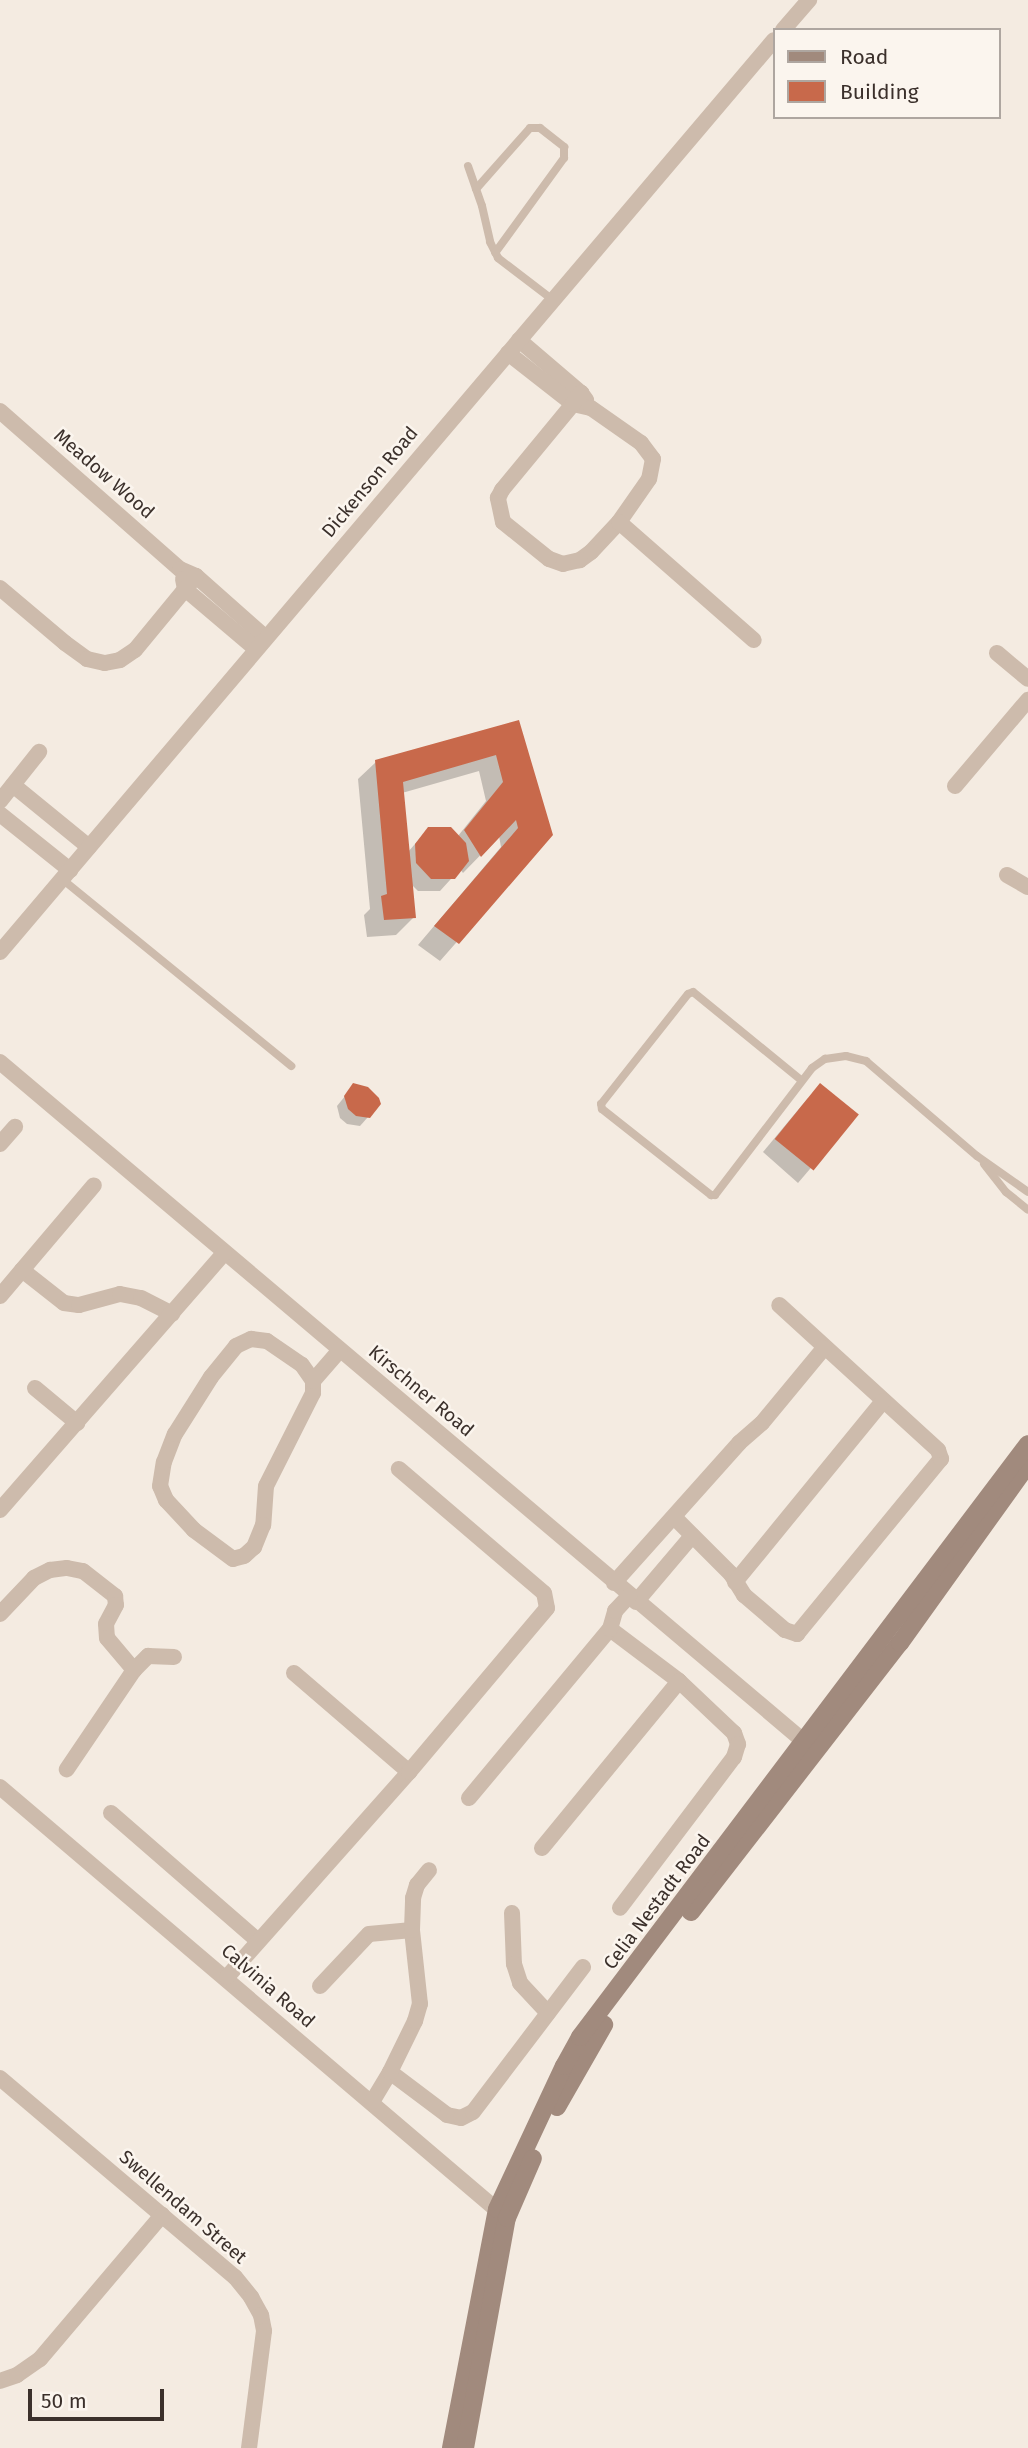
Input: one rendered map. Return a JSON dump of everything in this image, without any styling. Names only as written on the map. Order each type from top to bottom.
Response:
[{"type":"street","points":[[785,28],[809,0]]},
{"type":"street","name":"Dickenson Road","points":[[0,952],[772,42]]},
{"type":"street","points":[[513,346],[577,398],[642,443],[653,459],[649,479],[619,523],[591,552],[563,564],[549,559],[509,528],[500,517],[498,498],[577,398]]},
{"type":"street","name":"Meadow Wood","points":[[0,411],[180,569],[196,576],[261,643]]},
{"type":"street","points":[[619,523],[754,640]]},
{"type":"street","points":[[180,569],[185,589],[261,643]]},
{"type":"street","points":[[0,588],[87,659],[105,663],[120,660],[135,650],[196,576]]},
{"type":"street","points":[[998,653],[1028,679]]},
{"type":"street","points":[[955,786],[1028,700]]},
{"type":"street","points":[[0,801],[39,752]]},
{"type":"street","points":[[13,785],[89,847]]},
{"type":"street","points":[[0,814],[66,874]]},
{"type":"street","points":[[1007,875],[1028,887]]},
{"type":"street","name":"Kirschner Road","points":[[0,1062],[810,1747]]},
{"type":"street","points":[[0,1144],[15,1127]]},
{"type":"street","points":[[0,1296],[94,1185]]},
{"type":"street","points":[[0,1510],[224,1253]]},
{"type":"street","points":[[22,1270],[64,1303],[79,1305],[120,1294],[141,1297],[172,1314]]},
{"type":"street","points":[[674,1517],[744,1595],[785,1630],[797,1634],[941,1459],[938,1450],[824,1349],[779,1305]]},
{"type":"street","points":[[313,1381],[302,1365],[280,1348],[267,1341],[251,1339],[236,1346],[211,1377],[175,1434],[164,1462],[160,1486],[166,1500],[194,1530],[233,1559],[244,1556],[254,1547],[263,1524],[267,1486],[313,1393],[313,1381],[340,1350]]},
{"type":"street","points":[[614,1583],[739,1443],[762,1423],[824,1349]]},
{"type":"street","points":[[36,1388],[77,1423]]},
{"type":"street","points":[[735,1582],[883,1401]]},
{"type":"street","name":"Celia Nestadt Road","points":[[451,2448],[502,2214],[594,2038],[810,1747],[1028,1444]]},
{"type":"street","name":"Celia Nestadt Road","points":[[810,1747],[900,1643],[1028,1464]]},
{"type":"street","points":[[227,1978],[409,1772],[547,1608],[544,1593],[399,1469]]},
{"type":"street","points":[[470,1798],[610,1629],[615,1611],[633,1599],[692,1536]]},
{"type":"street","points":[[0,1614],[42,1574],[67,1568],[83,1571],[116,1595],[116,1605],[106,1624],[107,1638],[134,1670]]},
{"type":"street","points":[[610,1629],[679,1681],[734,1733],[738,1744],[734,1757],[620,1908]]},
{"type":"street","points":[[67,1769],[134,1670],[148,1656],[174,1657]]},
{"type":"street","points":[[295,1673],[409,1772]]},
{"type":"street","points":[[542,1848],[679,1681]]},
{"type":"street","name":"Calvinia Road","points":[[0,1787],[502,2214]]},
{"type":"street","points":[[111,1813],[258,1941]]},
{"type":"street","points":[[372,2102],[415,2021],[420,2004],[412,1930],[413,1898],[417,1885],[429,1870]]},
{"type":"street","points":[[512,1913],[514,1964],[520,1983],[548,2013]]},
{"type":"street","points":[[320,1986],[369,1934],[412,1930]]},
{"type":"street","points":[[390,2072],[447,2115],[461,2118],[473,2112],[583,1967]]},
{"type":"street","name":"Swellendam Street","points":[[0,2078],[235,2277],[261,2315],[264,2350],[249,2448]]},
{"type":"street","name":"Celia Nestadt Road","points":[[465,2448],[502,2214]]},
{"type":"street","points":[[0,2381],[17,2375],[40,2359],[162,2215]]},
{"type":"lane","points":[[477,189],[530,128],[540,128],[564,147],[564,158],[495,253]]},
{"type":"lane","points":[[468,166],[495,253],[553,300]]},
{"type":"lane","points":[[66,874],[291,1066]]},
{"type":"lane","points":[[801,1080],[693,992],[688,994],[601,1104],[602,1109],[711,1195],[715,1195],[801,1080],[825,1059],[846,1056],[866,1062],[977,1157],[1028,1192]]},
{"type":"lane","points":[[977,1157],[1006,1192],[1028,1210]]},
{"type":"building","points":[[519,720],[553,835],[459,944],[434,926],[518,828],[516,820],[481,857],[464,830],[503,782],[496,755],[403,782],[416,918],[384,920],[381,896],[387,894],[375,760]]},
{"type":"building","points":[[428,827],[451,827],[466,843],[469,861],[455,879],[431,879],[416,863],[415,844]]},
{"type":"building","points":[[353,1083],[368,1087],[379,1098],[381,1104],[370,1118],[356,1116],[348,1109],[344,1096]]},
{"type":"building","points":[[820,1083],[859,1114],[814,1170],[775,1139]]}]
